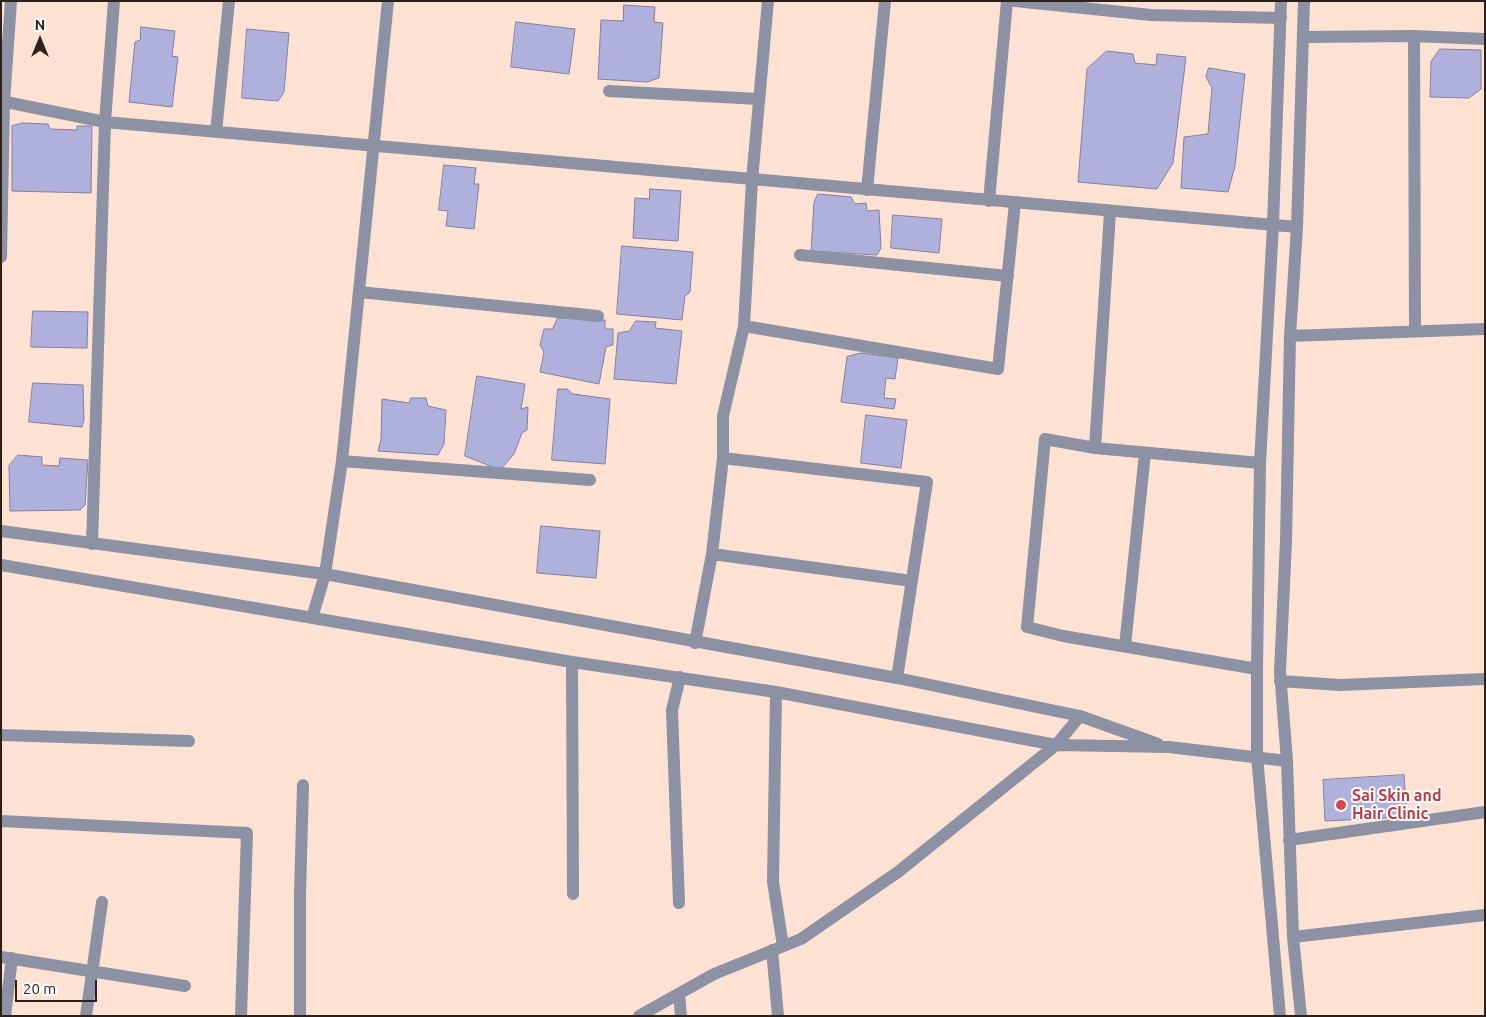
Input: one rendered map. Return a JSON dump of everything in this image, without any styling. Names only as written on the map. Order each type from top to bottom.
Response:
[{"type":"street","points":[[1,257],[3,101],[11,1]]},
{"type":"street","points":[[92,544],[105,122],[114,1]]},
{"type":"street","points":[[216,132],[229,1]]},
{"type":"street","points":[[312,618],[325,574],[342,461],[388,1]]},
{"type":"street","points":[[695,643],[712,554],[723,458],[723,416],[744,326],[752,180],[768,1]]},
{"type":"street","points":[[867,190],[885,1]]},
{"type":"street","points":[[989,201],[1006,1]]},
{"type":"street","points":[[1015,1],[1151,15],[1281,18]]},
{"type":"street","points":[[1280,1016],[1257,756],[1257,669],[1260,463],[1273,225],[1281,1]]},
{"type":"street","points":[[1301,1016],[1293,937],[1287,761],[1280,681],[1286,541],[1290,336],[1298,227],[1305,37],[1304,1]]},
{"type":"street","points":[[1305,37],[1414,36],[1485,39]]},
{"type":"street","points":[[1414,36],[1415,330]]},
{"type":"street","points":[[609,91],[759,99]]},
{"type":"street","points":[[3,101],[105,122],[1110,212],[1298,227]]},
{"type":"street","points":[[744,326],[998,369],[1016,203]]},
{"type":"street","points":[[1095,448],[1110,212]]},
{"type":"street","points":[[800,255],[1008,276]]},
{"type":"street","points":[[359,292],[598,316]]},
{"type":"street","points":[[1290,336],[1415,330],[1485,329]]},
{"type":"street","points":[[1257,669],[1063,636],[1027,627],[1045,439],[1095,448],[1260,463]]},
{"type":"street","points":[[1125,646],[1145,452]]},
{"type":"street","points":[[723,458],[927,482],[897,678]]},
{"type":"street","points":[[342,461],[590,480]]},
{"type":"street","points":[[1,532],[325,574],[695,643],[897,678],[1080,716],[1169,747]]},
{"type":"street","points":[[712,554],[912,581]]},
{"type":"street","points":[[1,566],[572,662],[776,692],[1056,745],[1169,747],[1287,761]]},
{"type":"street","points":[[572,662],[574,894]]},
{"type":"street","points":[[679,903],[672,710],[680,678]]},
{"type":"street","points":[[1280,681],[1340,685],[1485,679]]},
{"type":"street","points":[[776,692],[773,882],[778,948],[778,1016]]},
{"type":"street","points":[[639,1016],[714,974],[801,939],[898,872],[1056,745],[1080,716]]},
{"type":"street","points":[[1,735],[189,740]]},
{"type":"street","points":[[300,1016],[300,894],[303,785]]},
{"type":"street","points":[[1289,840],[1485,812]]},
{"type":"street","points":[[1,820],[247,834],[241,1016]]},
{"type":"street","points":[[86,1016],[102,902]]},
{"type":"street","points":[[1293,937],[1485,914]]},
{"type":"street","points":[[5,1016],[6,958],[185,986]]},
{"type":"street","points":[[679,994],[681,1016]]},
{"type":"building","points":[[624,5],[655,7],[654,22],[663,23],[659,78],[647,82],[598,79],[601,20],[623,21]]},
{"type":"building","points":[[516,22],[575,29],[569,74],[511,67]]},
{"type":"building","points":[[141,27],[175,31],[172,56],[178,57],[172,107],[129,102],[135,42],[140,40]]},
{"type":"building","points":[[247,29],[289,33],[284,92],[278,101],[242,98]]},
{"type":"building","points":[[1440,49],[1481,50],[1481,89],[1469,98],[1430,97],[1431,62]]},
{"type":"building","points":[[1107,51],[1133,54],[1135,63],[1156,65],[1157,54],[1186,57],[1173,163],[1157,189],[1078,182],[1087,69]]},
{"type":"building","points":[[1209,68],[1245,74],[1235,166],[1228,192],[1181,188],[1184,137],[1208,134],[1212,88],[1206,77]]},
{"type":"building","points":[[23,123],[48,124],[50,129],[77,130],[77,126],[92,126],[91,193],[12,191],[12,126]]},
{"type":"building","points":[[444,165],[476,168],[474,184],[479,184],[474,229],[446,226],[448,211],[439,210]]},
{"type":"building","points":[[650,189],[681,191],[678,241],[633,238],[635,198],[649,199]]},
{"type":"building","points":[[818,194],[851,197],[855,204],[866,203],[867,211],[879,210],[881,248],[877,255],[811,251],[814,203]]},
{"type":"building","points":[[893,215],[942,219],[939,253],[891,248]]},
{"type":"building","points":[[622,246],[693,252],[690,292],[685,296],[682,320],[617,314]]},
{"type":"building","points":[[33,311],[88,312],[87,348],[31,347]]},
{"type":"building","points":[[558,318],[605,320],[605,329],[613,329],[613,345],[606,347],[599,384],[540,372],[544,352],[540,345],[544,329],[552,329]]},
{"type":"building","points":[[636,321],[656,322],[655,328],[682,331],[676,384],[614,379],[618,333],[629,331]]},
{"type":"building","points":[[861,353],[898,358],[895,379],[886,378],[884,398],[896,399],[894,409],[841,402],[847,357]]},
{"type":"building","points":[[477,376],[525,384],[521,409],[528,407],[527,430],[522,433],[514,454],[500,470],[465,456]]},
{"type":"building","points":[[33,383],[83,385],[84,420],[82,427],[29,422]]},
{"type":"building","points":[[558,389],[567,389],[573,394],[610,399],[605,464],[552,460]]},
{"type":"building","points":[[411,398],[426,398],[428,406],[446,410],[444,444],[438,455],[378,451],[381,440],[382,399],[409,403]]},
{"type":"building","points":[[866,415],[907,420],[901,468],[861,463]]},
{"type":"building","points":[[18,455],[42,457],[42,465],[59,466],[60,458],[88,460],[85,505],[80,510],[10,511],[9,466]]},
{"type":"building","points":[[541,526],[600,531],[596,578],[537,573]]},
{"type":"building","points":[[1404,775],[1407,817],[1325,821],[1323,780]]},
{"type":"place","name":"Sai Skin and Hair Clinic","points":[[1341,805]]}]
